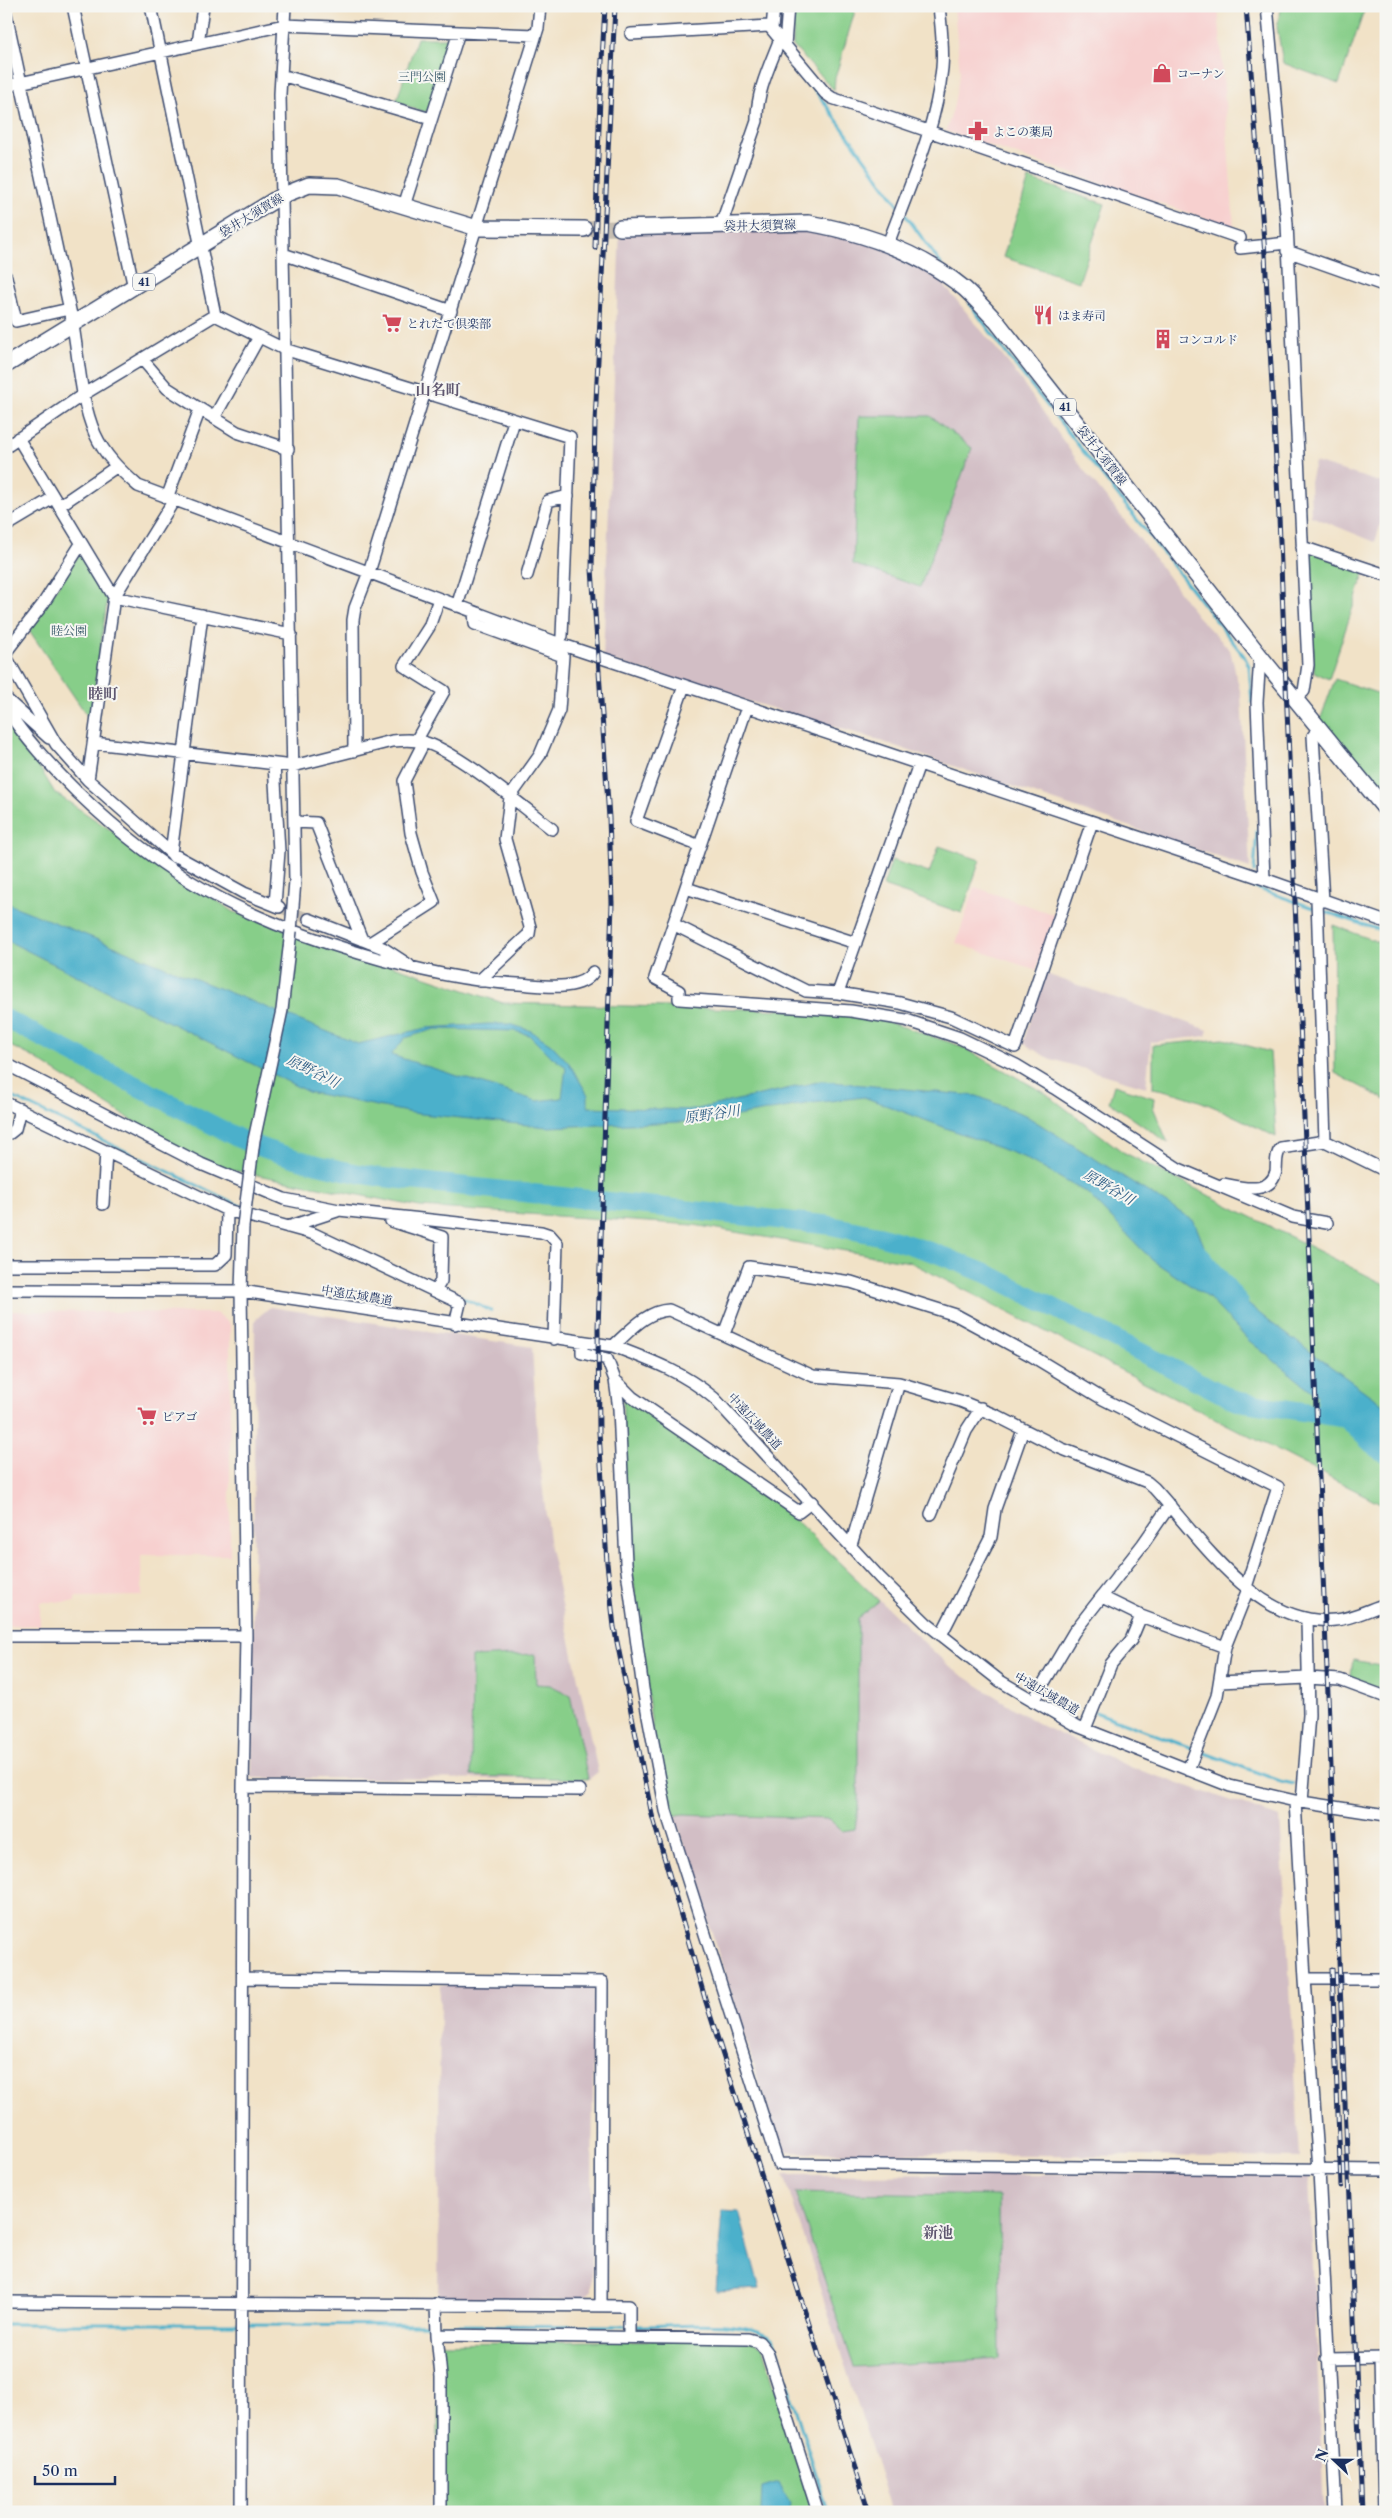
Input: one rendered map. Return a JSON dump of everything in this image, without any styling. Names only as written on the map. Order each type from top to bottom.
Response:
[{"type":"main road","name":"袋井大須賀線","points":[[6,365],[281,196],[308,185],[338,186],[477,228],[584,229]]},
{"type":"main road","name":"袋井大須賀線","points":[[620,228],[808,223],[851,231],[888,244],[926,263],[965,289],[997,322],[1260,656],[1386,810]]},
{"type":"street","points":[[73,6],[134,288]]},
{"type":"street","points":[[151,6],[215,315]]},
{"type":"street","points":[[198,44],[203,6]]},
{"type":"street","points":[[241,2512],[240,2305],[243,1787],[246,1636],[241,1291],[243,1226],[254,1140],[282,1010],[295,881],[290,543],[281,196],[281,75],[285,6]]},
{"type":"street","points":[[354,751],[353,620],[536,36],[540,6]]},
{"type":"street","points":[[772,29],[774,6]]},
{"type":"street","points":[[721,225],[757,121],[757,110],[767,73],[782,42],[788,6]]},
{"type":"street","points":[[888,244],[938,100],[942,66],[939,6]]},
{"type":"street","points":[[1267,6],[1287,247],[1308,665],[1304,691],[1296,698]]},
{"type":"street","points":[[6,14],[73,325],[84,394],[94,431],[104,451],[116,467],[138,486],[457,606],[684,686],[1264,879],[1386,922]]},
{"type":"street","points":[[6,86],[284,25],[536,36]]},
{"type":"street","points":[[630,34],[769,26],[825,93],[832,98],[929,130],[1240,243],[1287,247],[1386,286]]},
{"type":"street","points":[[404,206],[459,32]]},
{"type":"street","points":[[281,75],[431,119]]},
{"type":"street","points":[[283,254],[451,311]]},
{"type":"street","points":[[6,277],[16,321],[69,309]]},
{"type":"street","points":[[215,315],[284,349],[425,394],[570,437],[562,636]]},
{"type":"street","points":[[6,447],[84,394],[215,315]]},
{"type":"street","points":[[214,418],[259,337]]},
{"type":"street","points":[[142,359],[167,388],[200,410],[237,432],[288,449]]},
{"type":"street","points":[[88,780],[114,597],[170,499],[200,410]]},
{"type":"street","points":[[457,606],[514,421]]},
{"type":"street","points":[[18,438],[114,597],[291,634]]},
{"type":"street","points":[[6,526],[56,502],[116,467]]},
{"type":"street","points":[[527,575],[548,500],[568,496]]},
{"type":"street","points":[[6,652],[43,604],[81,544]]},
{"type":"street","points":[[1302,547],[1386,575]]},
{"type":"street","points":[[366,941],[434,902],[422,872],[411,833],[404,781],[420,741],[444,691],[404,666],[429,627],[439,599]]},
{"type":"street","points":[[474,612],[475,624],[563,656],[559,710],[540,755],[510,797],[504,839],[530,927],[529,934],[479,981]]},
{"type":"street","points":[[202,615],[172,853],[178,865],[202,891]]},
{"type":"street","points":[[1260,656],[1257,702],[1264,879]]},
{"type":"street","points":[[6,657],[56,744]]},
{"type":"street","points":[[684,686],[636,821],[700,846]]},
{"type":"street","points":[[6,699],[56,744],[88,780],[172,853],[244,893],[277,906],[279,851],[274,764]]},
{"type":"street","points":[[747,707],[655,978],[679,991],[679,999],[851,1011],[906,1020],[960,1038],[1016,1065],[1179,1169],[1293,1217],[1327,1222]]},
{"type":"street","points":[[6,708],[39,752],[101,815],[142,850],[202,891],[291,931],[415,970],[479,981],[558,985],[580,983],[589,978],[593,972]]},
{"type":"street","points":[[1320,729],[1313,736],[1320,900],[1325,1141]]},
{"type":"street","points":[[94,743],[293,766],[392,741],[420,741],[460,761],[552,829]]},
{"type":"street","points":[[838,993],[919,764]]},
{"type":"street","points":[[294,822],[316,823],[366,941]]},
{"type":"street","points":[[673,924],[806,991],[838,993],[900,1003],[951,1017],[1015,1047],[1092,822]]},
{"type":"street","points":[[686,888],[856,943]]},
{"type":"street","points":[[309,920],[366,941],[401,958],[415,970]]},
{"type":"street","points":[[6,1064],[201,1164],[284,1199],[339,1210],[541,1232],[550,1235],[557,1243],[554,1339]]},
{"type":"street","points":[[6,1103],[228,1210],[314,1234],[460,1303],[455,1324]]},
{"type":"street","points":[[6,1133],[10,1133],[15,1129],[20,1109]]},
{"type":"street","points":[[1204,1180],[1265,1188],[1272,1183],[1280,1148],[1325,1141],[1386,1171]]},
{"type":"street","points":[[103,1204],[106,1151]]},
{"type":"street","points":[[6,1265],[215,1265],[226,1255],[228,1210]]},
{"type":"street","points":[[286,1227],[339,1210]]},
{"type":"street","points":[[363,1213],[442,1237],[441,1281],[435,1291]]},
{"type":"street","points":[[724,1334],[749,1268],[851,1282],[956,1316],[1032,1356],[1102,1399],[1278,1487],[1247,1588],[1225,1647],[1217,1696],[1188,1770]]},
{"type":"street","name":"中遠広域農道","points":[[6,1290],[241,1291],[554,1339],[612,1346],[665,1366],[697,1384],[714,1398],[812,1502],[880,1578],[941,1635],[976,1664],[1033,1701],[1085,1729],[1230,1786],[1298,1801],[1386,1815]]},
{"type":"street","points":[[612,1346],[650,1315],[659,1311],[679,1312],[787,1366],[813,1376],[899,1383],[981,1408],[1060,1448],[1146,1482],[1170,1505],[1228,1572],[1261,1598],[1307,1619],[1336,1620],[1386,1604]]},
{"type":"street","points":[[582,1343],[582,1353],[607,1359],[615,1380],[619,1409],[626,1563],[643,1689],[666,1810],[778,2164],[1386,2170]]},
{"type":"street","points":[[615,1380],[632,1397],[799,1512],[812,1502]]},
{"type":"street","points":[[850,1545],[899,1383]]},
{"type":"street","points":[[931,1514],[966,1431],[981,1408]]},
{"type":"street","points":[[941,1635],[991,1537],[995,1509],[1023,1430]]},
{"type":"street","points":[[1033,1701],[1074,1632],[1143,1544],[1170,1505]]},
{"type":"street","points":[[1102,1597],[1141,1616],[1225,1647]]},
{"type":"street","points":[[1085,1729],[1111,1664],[1131,1640],[1141,1616]]},
{"type":"street","points":[[1307,1619],[1309,1715],[1298,1801],[1305,1979],[1319,2170],[1336,2512]]},
{"type":"street","points":[[6,1636],[246,1636]]},
{"type":"street","points":[[1220,1682],[1308,1678],[1340,1680],[1386,1697]]},
{"type":"street","points":[[243,1787],[580,1790]]},
{"type":"street","points":[[243,1978],[602,1982],[601,2306]]},
{"type":"street","points":[[1305,1979],[1386,1978]]},
{"type":"street","points":[[6,2302],[629,2306],[629,2336]]},
{"type":"street","points":[[436,2304],[437,2335],[442,2377],[441,2512]]},
{"type":"street","points":[[437,2335],[629,2336],[748,2339],[759,2342],[767,2352],[818,2512]]},
{"type":"street","points":[[1327,2359],[1383,2358],[1384,2512]]},
{"type":"shaded area","points":[[954,6],[1218,6],[1234,228],[946,131],[953,109],[960,72]]},
{"type":"shaded area","points":[[820,225],[926,263],[1013,369],[1083,469],[1150,552],[1197,616],[1230,650],[1241,695],[1250,868],[866,736],[603,658],[620,228]]},
{"type":"shaded area","points":[[1315,462],[1386,484],[1386,508],[1375,542],[1311,516],[1310,481]]},
{"type":"shaded area","points":[[975,887],[1055,915],[1036,970],[956,943]]},
{"type":"shaded area","points":[[1046,974],[1208,1030],[1206,1036],[1151,1042],[1146,1087],[1048,1058],[1023,1043]]},
{"type":"shaded area","points":[[270,1307],[532,1347],[538,1449],[550,1548],[598,1772],[589,1779],[252,1778],[255,1320]]},
{"type":"shaded area","points":[[6,1311],[216,1313],[230,1324],[230,1555],[141,1555],[142,1596],[75,1597],[75,1602],[40,1602],[40,1625],[6,1626]]},
{"type":"shaded area","points":[[807,1531],[951,1668],[1040,1725],[1130,1767],[1280,1817],[1300,2158],[781,2152],[665,1783]]},
{"type":"shaded area","points":[[440,1985],[594,1986],[591,2291],[582,2300],[438,2299]]},
{"type":"shaded area","points":[[1302,2173],[1309,2177],[1324,2512],[892,2512],[784,2175]]},
{"type":"green space","points":[[793,6],[840,6],[855,11],[835,78],[834,90],[793,46]]},
{"type":"green space","points":[[1282,6],[1365,8],[1339,84],[1283,63],[1277,27]]},
{"type":"green space","name":"三門公園","points":[[417,38],[448,38],[450,42],[428,111],[424,112],[396,102]]},
{"type":"green space","points":[[1029,179],[1105,204],[1079,282],[1003,257]]},
{"type":"green space","points":[[859,416],[930,416],[972,448],[920,587],[853,564]]},
{"type":"green space","points":[[1309,549],[1366,568],[1329,679],[1314,672]]},
{"type":"green space","name":"睦公園","points":[[78,556],[82,556],[108,595],[90,720],[29,630]]},
{"type":"green space","points":[[1335,679],[1386,696],[1386,795],[1320,720]]},
{"type":"green space","points":[[6,712],[55,793],[234,912],[503,1003],[791,1010],[873,1017],[958,1045],[1045,1093],[1123,1152],[1386,1285],[1386,1506],[910,1262],[694,1225],[420,1207],[201,1164],[31,1056],[6,1044]]},
{"type":"green space","points":[[939,846],[980,860],[962,913],[883,886],[892,860],[929,873]]},
{"type":"green space","points":[[1333,925],[1386,945],[1386,1100],[1335,1073]]},
{"type":"green space","points":[[1224,1039],[1270,1052],[1276,1137],[1186,1096],[1153,1088],[1153,1045]]},
{"type":"green space","points":[[1114,1085],[1154,1098],[1153,1107],[1168,1143],[1109,1102]]},
{"type":"green space","points":[[623,1394],[632,1397],[784,1509],[879,1601],[858,1618],[858,1808],[855,1829],[842,1831],[829,1819],[683,1814],[668,1817],[656,1759],[623,1499]]},
{"type":"green space","points":[[535,1654],[536,1684],[550,1685],[570,1695],[588,1779],[471,1776],[472,1657]]},
{"type":"green space","points":[[1353,1660],[1386,1666],[1386,1690],[1350,1680]]},
{"type":"green space","points":[[795,2192],[999,2196],[1000,2358],[854,2367]]},
{"type":"green space","points":[[748,2339],[762,2346],[814,2512],[438,2512],[438,2343]]},
{"type":"water","points":[[6,903],[358,1044],[426,1028],[510,1024],[531,1031],[551,1044],[569,1063],[588,1095],[588,1107],[693,1110],[822,1081],[977,1096],[1025,1115],[1194,1221],[1217,1279],[1270,1322],[1386,1407],[1386,1450],[1248,1340],[1209,1298],[1152,1260],[1087,1193],[1023,1157],[864,1097],[812,1103],[708,1121],[547,1127],[412,1113],[308,1092],[6,940]],"holes":[[[435,1029],[515,1031],[529,1035],[548,1054],[566,1067],[562,1098],[537,1101],[391,1055],[405,1038]]]},
{"type":"water","points":[[722,2211],[739,2212],[760,2289],[716,2291]]},
{"type":"water","points":[[779,2482],[790,2505],[788,2512],[761,2512],[762,2487]]},
{"type":"waterway","points":[[807,79],[899,206]]},
{"type":"waterway","points":[[904,213],[941,264]]},
{"type":"waterway","points":[[970,304],[1009,357],[1244,656],[1249,666],[1252,702]]},
{"type":"waterway","points":[[1254,872],[1257,831]]},
{"type":"waterway","points":[[1254,878],[1253,887],[1314,908]]},
{"type":"waterway","points":[[1320,910],[1386,932]]},
{"type":"waterway","name":"原野谷川","points":[[6,1019],[240,1139],[291,1157],[378,1177],[828,1225],[881,1236],[935,1253],[992,1276],[1236,1401],[1344,1418]]},
{"type":"waterway","points":[[6,1094],[243,1207]]},
{"type":"waterway","name":"原野谷川","points":[[1199,1254],[1239,1302]]},
{"type":"waterway","points":[[442,1288],[491,1311]]},
{"type":"waterway","name":"原野谷川","points":[[1326,1399],[1371,1443],[1386,1454]]},
{"type":"waterway","points":[[1095,1712],[1280,1781],[1294,1784]]},
{"type":"waterway","points":[[6,2324],[238,2324]]},
{"type":"waterway","points":[[244,2324],[433,2325]]},
{"type":"waterway","points":[[439,2325],[626,2326]]},
{"type":"waterway","points":[[632,2326],[724,2325],[759,2331],[773,2338],[828,2512]]},
{"type":"tunnel","points":[[584,229],[620,228]]},
{"type":"tunnel","points":[[279,907],[309,919]]},
{"type":"railway","points":[[595,248],[605,6]]},
{"type":"railway","points":[[615,6],[595,422],[592,569],[609,818],[612,903],[598,1329],[599,1432],[607,1563],[614,1627],[652,1815],[706,2002],[869,2512]]},
{"type":"railway","points":[[1246,6],[1265,255],[1279,517],[1362,2512]]},
{"type":"railway","points":[[1332,1969],[1341,2186]]},
{"type":"place","name":"コーナン","points":[[1162,73]]},
{"type":"place","name":"よこの薬局","points":[[978,131]]},
{"type":"place","name":"はま寿司","points":[[1043,315]]},
{"type":"place","name":"とれたて倶楽部","points":[[392,323]]},
{"type":"place","name":"コンコルド","points":[[1163,339]]},
{"type":"place","name":"ピアゴ","points":[[147,1416]]},
{"type":"district","name":"山名町","points":[[438,389]]},
{"type":"district","name":"睦町","points":[[103,693]]},
{"type":"district","name":"新池","points":[[938,2232]]}]
